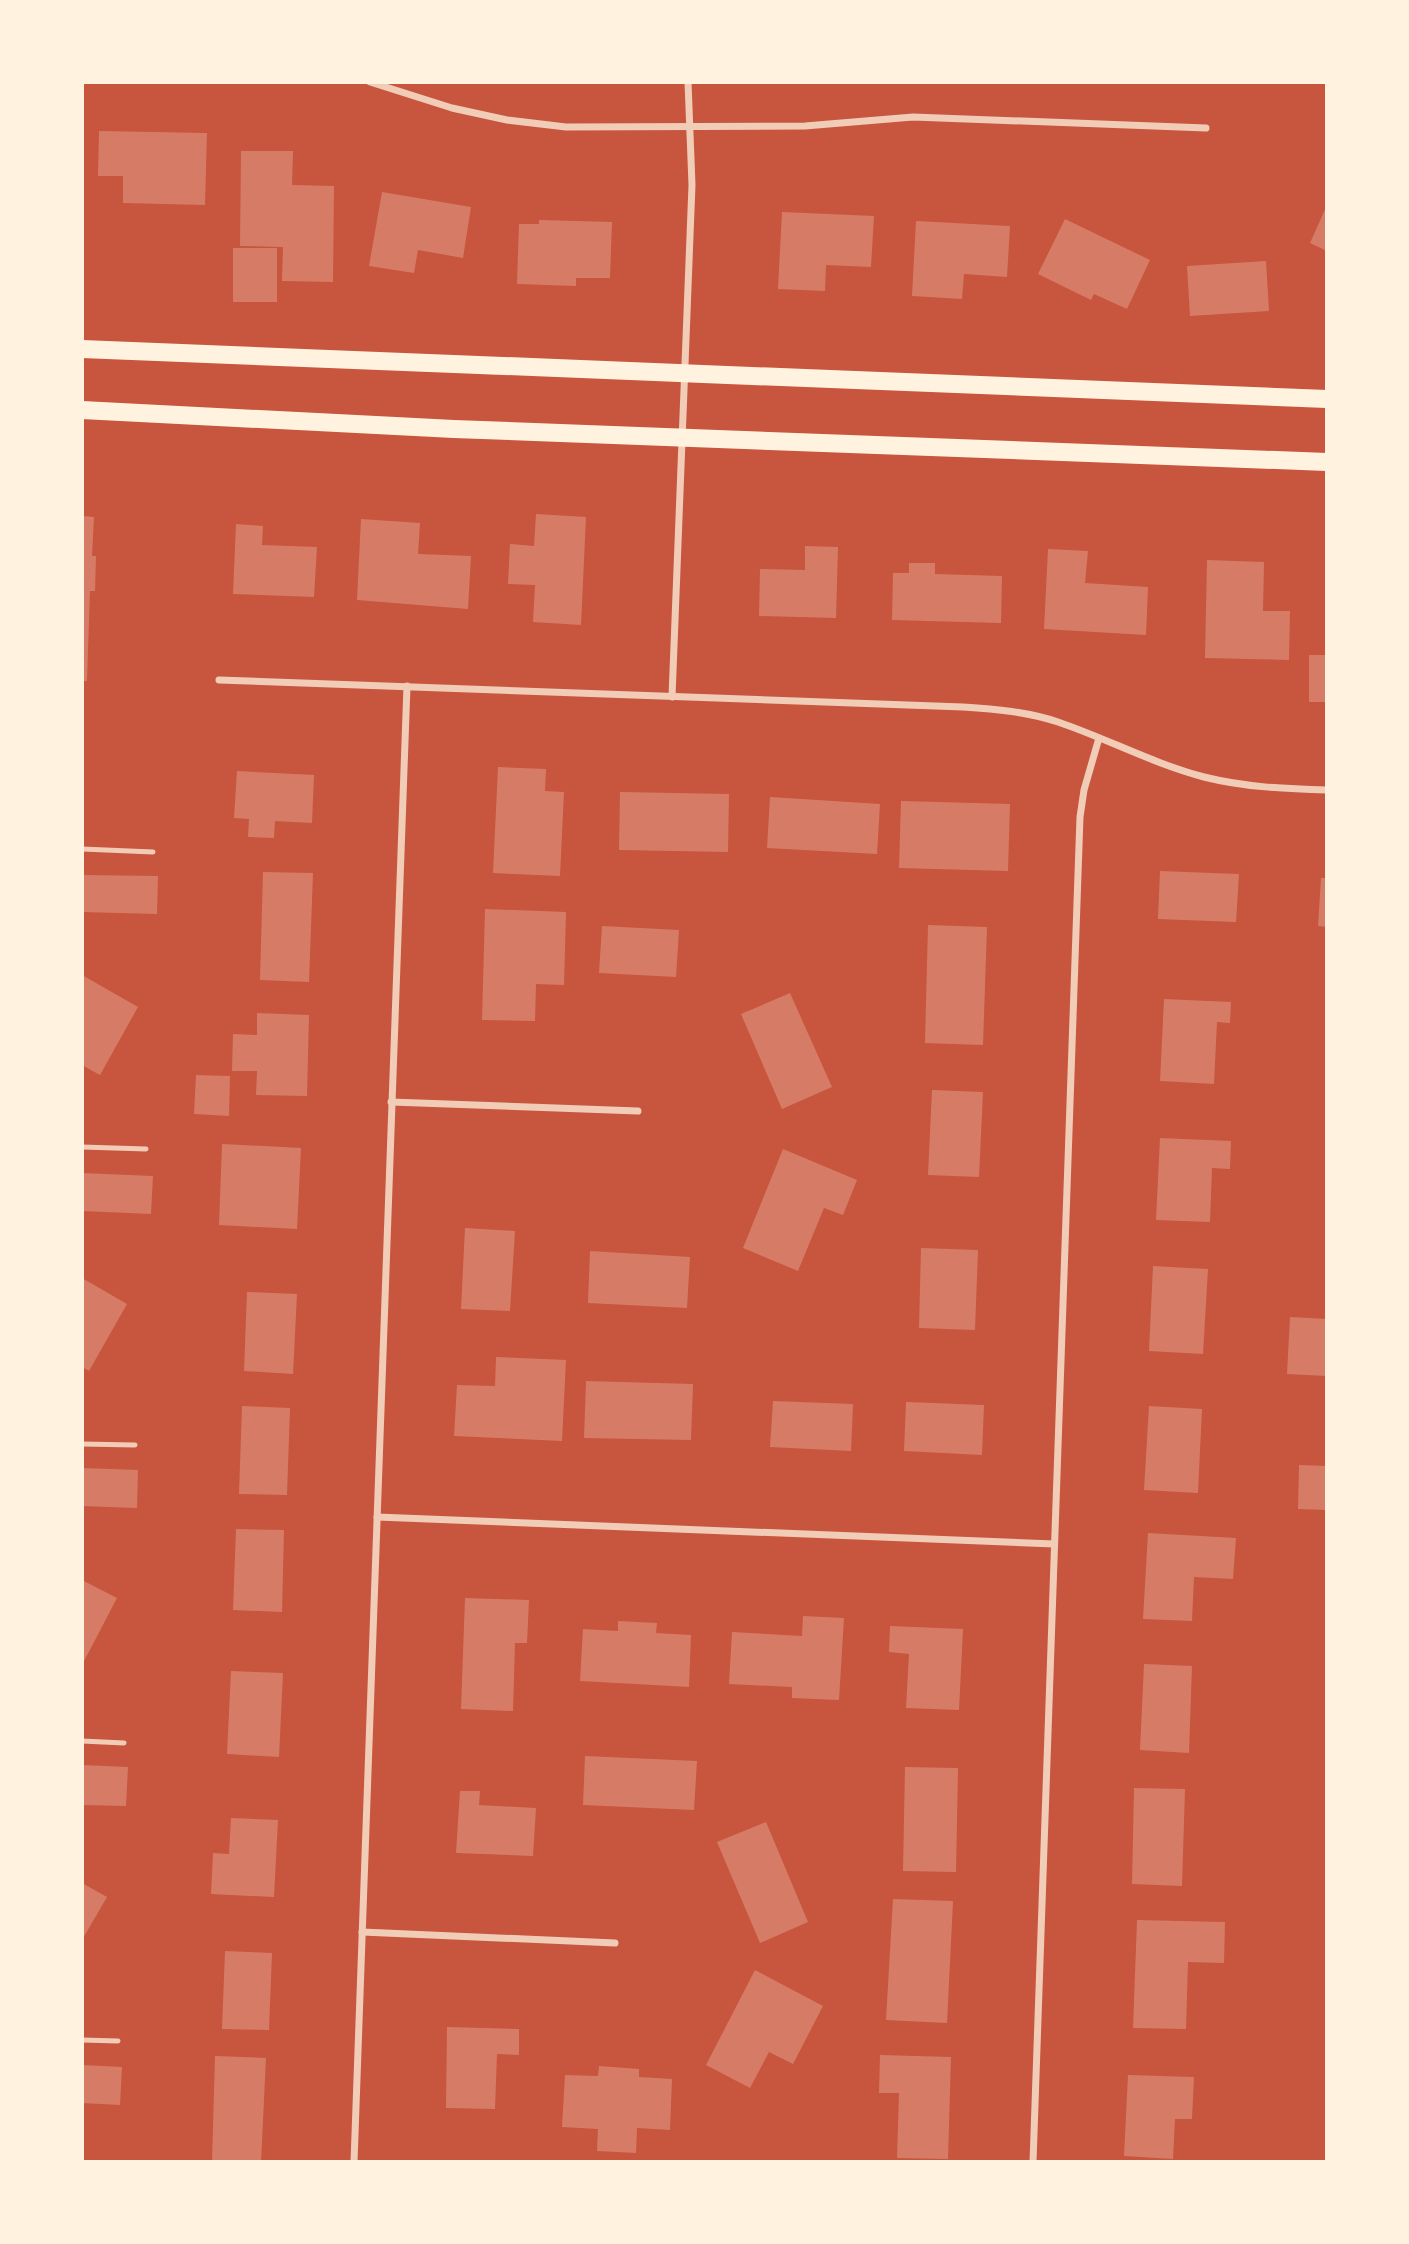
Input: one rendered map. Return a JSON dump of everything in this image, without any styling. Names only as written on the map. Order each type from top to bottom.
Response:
[{"type":"main road","points":[[82,349],[1327,399]]},
{"type":"main road","points":[[82,410],[454,429],[1327,462]]},
{"type":"street","points":[[370,82],[452,108],[507,120],[566,127],[805,126],[914,117],[1206,128]]},
{"type":"street","points":[[671,697],[692,185],[688,82]]},
{"type":"street","points":[[219,680],[1011,710],[1056,721],[1155,761],[1204,776],[1248,785],[1327,790]]},
{"type":"street","points":[[354,2162],[407,686]]},
{"type":"street","points":[[1033,2162],[1080,817],[1084,790],[1100,738]]},
{"type":"street","points":[[391,1102],[638,1111]]},
{"type":"street","points":[[377,1517],[1054,1544]]},
{"type":"street","points":[[362,1932],[615,1943]]},
{"type":"lane","points":[[82,849],[153,852]]},
{"type":"lane","points":[[82,1147],[146,1149]]},
{"type":"lane","points":[[82,1444],[135,1446]]},
{"type":"lane","points":[[82,1741],[124,1743]]},
{"type":"lane","points":[[82,2040],[118,2041]]},
{"type":"building","points":[[99,131],[207,133],[205,205],[123,203],[123,176],[98,176]]},
{"type":"building","points":[[241,151],[293,151],[292,185],[334,186],[333,282],[282,281],[283,247],[240,246]]},
{"type":"building","points":[[382,192],[471,207],[463,258],[418,250],[414,273],[369,266]]},
{"type":"building","points":[[1327,205],[1327,251],[1310,243]]},
{"type":"building","points":[[782,212],[874,216],[871,267],[826,265],[825,291],[778,289]]},
{"type":"building","points":[[1065,219],[1150,260],[1127,309],[1094,294],[1091,300],[1038,274]]},
{"type":"building","points":[[539,220],[612,222],[610,278],[576,278],[576,286],[517,284],[519,224],[539,224]]},
{"type":"building","points":[[916,221],[1010,226],[1007,277],[964,274],[962,299],[912,296]]},
{"type":"building","points":[[233,248],[277,248],[277,302],[233,302]]},
{"type":"building","points":[[1266,261],[1269,311],[1190,316],[1187,266]]},
{"type":"building","points":[[536,514],[586,517],[581,625],[533,622],[535,585],[508,584],[510,544],[534,546]]},
{"type":"building","points":[[82,516],[94,517],[92,556],[96,556],[95,591],[90,591],[87,681],[82,681]]},
{"type":"building","points":[[361,519],[420,523],[418,554],[471,556],[468,609],[357,600]]},
{"type":"building","points":[[236,524],[263,526],[262,545],[317,547],[314,597],[233,594]]},
{"type":"building","points":[[805,546],[838,547],[836,618],[759,616],[760,569],[805,570]]},
{"type":"building","points":[[1048,549],[1088,551],[1085,583],[1148,587],[1146,635],[1044,629]]},
{"type":"building","points":[[1207,560],[1264,562],[1263,611],[1290,611],[1289,660],[1205,658]]},
{"type":"building","points":[[909,563],[935,563],[935,574],[1002,576],[1001,623],[892,620],[893,573],[909,573]]},
{"type":"building","points":[[1309,655],[1327,655],[1327,702],[1309,702]]},
{"type":"building","points":[[498,767],[546,769],[545,791],[564,792],[560,876],[493,873]]},
{"type":"building","points":[[237,771],[314,775],[312,823],[275,821],[274,838],[248,837],[249,819],[234,818]]},
{"type":"building","points":[[620,792],[729,794],[728,852],[619,850]]},
{"type":"building","points":[[770,797],[880,804],[877,854],[767,848]]},
{"type":"building","points":[[901,801],[1010,804],[1008,871],[899,868]]},
{"type":"building","points":[[1160,871],[1239,874],[1236,922],[1158,919]]},
{"type":"building","points":[[263,872],[313,873],[309,982],[260,980]]},
{"type":"building","points":[[82,875],[158,876],[157,914],[82,912]]},
{"type":"building","points":[[1321,878],[1327,878],[1327,927],[1318,926]]},
{"type":"building","points":[[485,909],[566,912],[564,985],[536,984],[535,1021],[482,1020]]},
{"type":"building","points":[[928,925],[987,927],[983,1045],[925,1043]]},
{"type":"building","points":[[602,926],[679,930],[676,977],[599,973]]},
{"type":"building","points":[[82,975],[138,1007],[100,1075],[82,1065]]},
{"type":"building","points":[[790,993],[832,1087],[782,1109],[741,1014]]},
{"type":"building","points":[[1164,999],[1231,1002],[1230,1023],[1217,1022],[1214,1084],[1160,1081]]},
{"type":"building","points":[[257,1013],[309,1015],[307,1096],[256,1095],[257,1071],[232,1071],[233,1034],[257,1035]]},
{"type":"building","points":[[196,1075],[230,1076],[229,1116],[194,1114]]},
{"type":"building","points":[[932,1090],[983,1092],[979,1177],[928,1175]]},
{"type":"building","points":[[1160,1138],[1231,1141],[1230,1169],[1212,1168],[1210,1222],[1156,1220]]},
{"type":"building","points":[[222,1144],[301,1148],[297,1229],[219,1225]]},
{"type":"building","points":[[783,1149],[857,1180],[843,1215],[824,1208],[798,1271],[743,1248]]},
{"type":"building","points":[[82,1173],[153,1176],[151,1214],[82,1211]]},
{"type":"building","points":[[465,1228],[515,1231],[510,1311],[461,1309]]},
{"type":"building","points":[[921,1248],[978,1250],[975,1330],[919,1328]]},
{"type":"building","points":[[590,1251],[690,1257],[687,1308],[588,1303]]},
{"type":"building","points":[[1153,1266],[1208,1269],[1203,1354],[1149,1351]]},
{"type":"building","points":[[82,1278],[127,1304],[89,1371],[82,1367]]},
{"type":"building","points":[[247,1292],[297,1294],[293,1374],[244,1371]]},
{"type":"building","points":[[1290,1317],[1327,1319],[1327,1376],[1287,1374]]},
{"type":"building","points":[[496,1357],[566,1360],[562,1441],[454,1436],[457,1385],[495,1386]]},
{"type":"building","points":[[586,1381],[693,1384],[691,1440],[584,1438]]},
{"type":"building","points":[[773,1401],[853,1404],[851,1451],[770,1447]]},
{"type":"building","points":[[906,1402],[984,1405],[982,1455],[904,1451]]},
{"type":"building","points":[[242,1406],[290,1408],[287,1495],[239,1494]]},
{"type":"building","points":[[1149,1406],[1202,1409],[1198,1493],[1144,1490]]},
{"type":"building","points":[[1299,1465],[1327,1466],[1327,1510],[1298,1509]]},
{"type":"building","points":[[82,1468],[138,1470],[137,1508],[82,1506]]},
{"type":"building","points":[[236,1529],[284,1530],[282,1612],[233,1610]]},
{"type":"building","points":[[1148,1533],[1236,1538],[1233,1579],[1194,1577],[1192,1621],[1143,1619]]},
{"type":"building","points":[[82,1580],[117,1598],[82,1665]]},
{"type":"building","points":[[465,1598],[529,1600],[527,1643],[515,1643],[513,1711],[461,1709]]},
{"type":"building","points":[[803,1616],[844,1618],[839,1700],[792,1698],[792,1687],[729,1684],[732,1632],[802,1636]]},
{"type":"building","points":[[618,1621],[657,1623],[656,1633],[691,1635],[689,1687],[580,1681],[583,1629],[618,1631]]},
{"type":"building","points":[[890,1626],[963,1629],[959,1710],[906,1708],[909,1654],[889,1652]]},
{"type":"building","points":[[1144,1664],[1192,1666],[1189,1753],[1140,1750]]},
{"type":"building","points":[[231,1671],[283,1673],[279,1757],[227,1754]]},
{"type":"building","points":[[585,1756],[697,1761],[694,1810],[583,1805]]},
{"type":"building","points":[[82,1765],[128,1767],[126,1806],[82,1805]]},
{"type":"building","points":[[905,1767],[958,1768],[956,1872],[903,1871]]},
{"type":"building","points":[[1134,1788],[1185,1789],[1182,1886],[1132,1884]]},
{"type":"building","points":[[460,1791],[480,1791],[479,1805],[536,1808],[533,1856],[456,1853]]},
{"type":"building","points":[[231,1818],[278,1820],[274,1897],[211,1894],[213,1853],[229,1854]]},
{"type":"building","points":[[766,1822],[808,1922],[760,1943],[717,1842]]},
{"type":"building","points":[[82,1883],[107,1897],[82,1940]]},
{"type":"building","points":[[893,1899],[953,1901],[947,2023],[886,2020]]},
{"type":"building","points":[[1137,1920],[1225,1922],[1224,1963],[1188,1962],[1186,2029],[1133,2028]]},
{"type":"building","points":[[225,1951],[272,1953],[269,2030],[222,2029]]},
{"type":"building","points":[[755,1970],[823,2006],[793,2064],[769,2052],[750,2088],[706,2065]]},
{"type":"building","points":[[447,2027],[519,2029],[519,2055],[497,2054],[495,2109],[446,2108]]},
{"type":"building","points":[[880,2055],[951,2057],[948,2159],[897,2158],[899,2093],[879,2093]]},
{"type":"building","points":[[215,2056],[266,2058],[261,2162],[212,2162]]},
{"type":"building","points":[[82,2065],[122,2067],[120,2105],[82,2103]]},
{"type":"building","points":[[599,2066],[639,2069],[639,2077],[672,2079],[670,2130],[637,2128],[636,2153],[597,2151],[598,2129],[562,2127],[565,2075],[598,2076]]},
{"type":"building","points":[[1128,2075],[1194,2077],[1192,2119],[1175,2119],[1173,2159],[1124,2156]]}]
